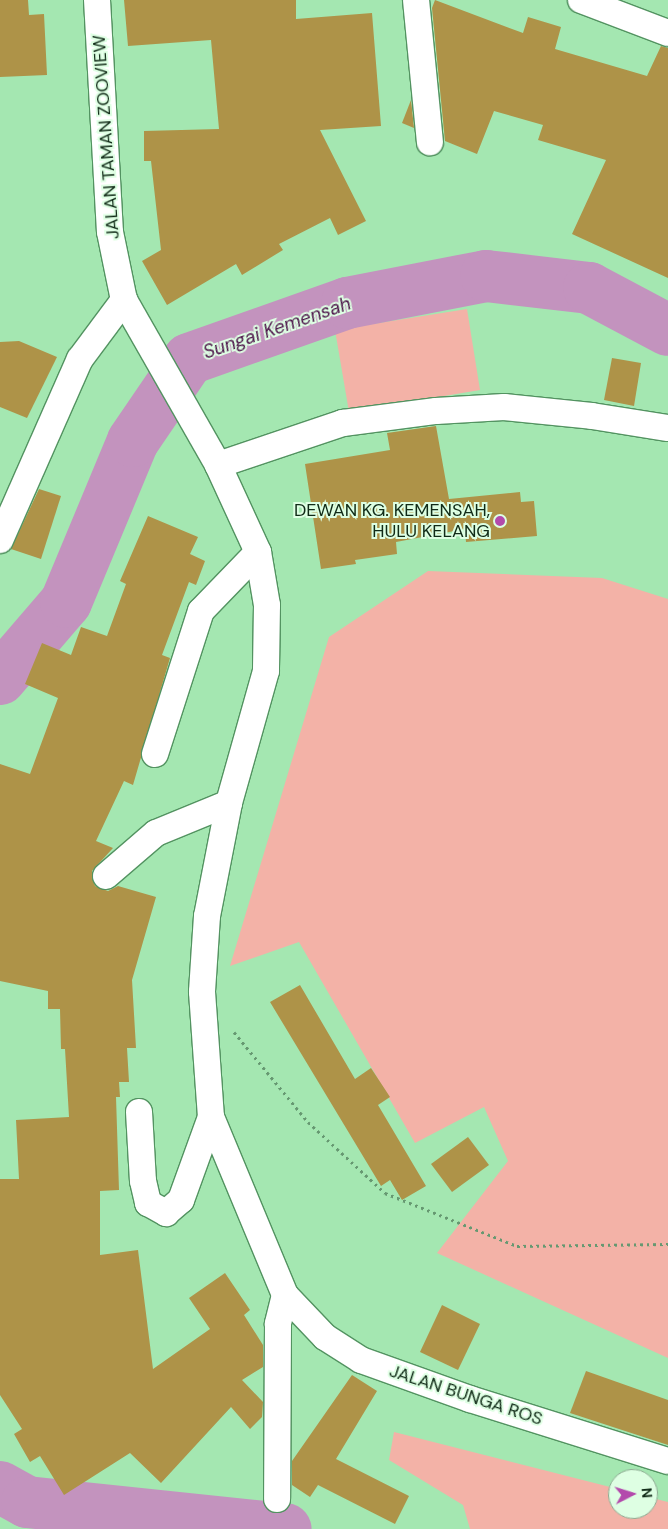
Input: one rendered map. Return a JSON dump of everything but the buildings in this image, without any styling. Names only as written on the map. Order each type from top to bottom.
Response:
[{"type":"street","name":"JALAN TAMAN ZOOVIEW","points":[[97,0],[110,232],[124,300],[196,422],[218,465],[258,552],[267,605],[266,671],[229,803],[207,916],[203,983],[211,1117]]},
{"type":"street","points":[[416,0],[430,142]]},
{"type":"street","points":[[581,0],[668,33]]},
{"type":"street","points":[[0,540],[80,359],[124,300]]},
{"type":"street","points":[[218,465],[343,423],[436,411],[504,407],[592,416],[668,428]]},
{"type":"street","points":[[156,754],[201,611],[258,552]]},
{"type":"street","points":[[106,876],[156,833],[229,803]]},
{"type":"street","points":[[139,1112],[143,1181],[148,1203],[166,1213],[181,1200],[211,1117]]},
{"type":"street","points":[[211,1117],[285,1295],[278,1324],[276,1499]]},
{"type":"street","name":"JALAN BUNGA ROS","points":[[285,1295],[325,1337],[361,1360],[470,1399],[668,1462]]},
{"type":"path","points":[[234,1031],[308,1122],[385,1193],[517,1246],[668,1244]]},
{"type":"shaded area","points":[[467,309],[480,390],[349,412],[335,330]]},
{"type":"shaded area","points":[[428,571],[602,578],[668,599],[668,1358],[437,1253],[508,1161],[484,1107],[415,1143],[299,942],[230,966],[329,637]]},
{"type":"shaded area","points":[[394,1432],[608,1486],[608,1519],[658,1519],[658,1500],[668,1502],[668,1529],[470,1529],[463,1505],[389,1460]]},
{"type":"waterway","name":"Sungai Kemensah","points":[[0,679],[66,602],[133,441],[189,359],[347,303],[486,276],[589,288],[668,330]]},
{"type":"waterway","name":"Sungai Kemensah","points":[[0,1487],[27,1502],[286,1529]]},
{"type":"place","name":"DEWAN KG. KEMENSAH, HULU KELANG","points":[[500,521]]}]
